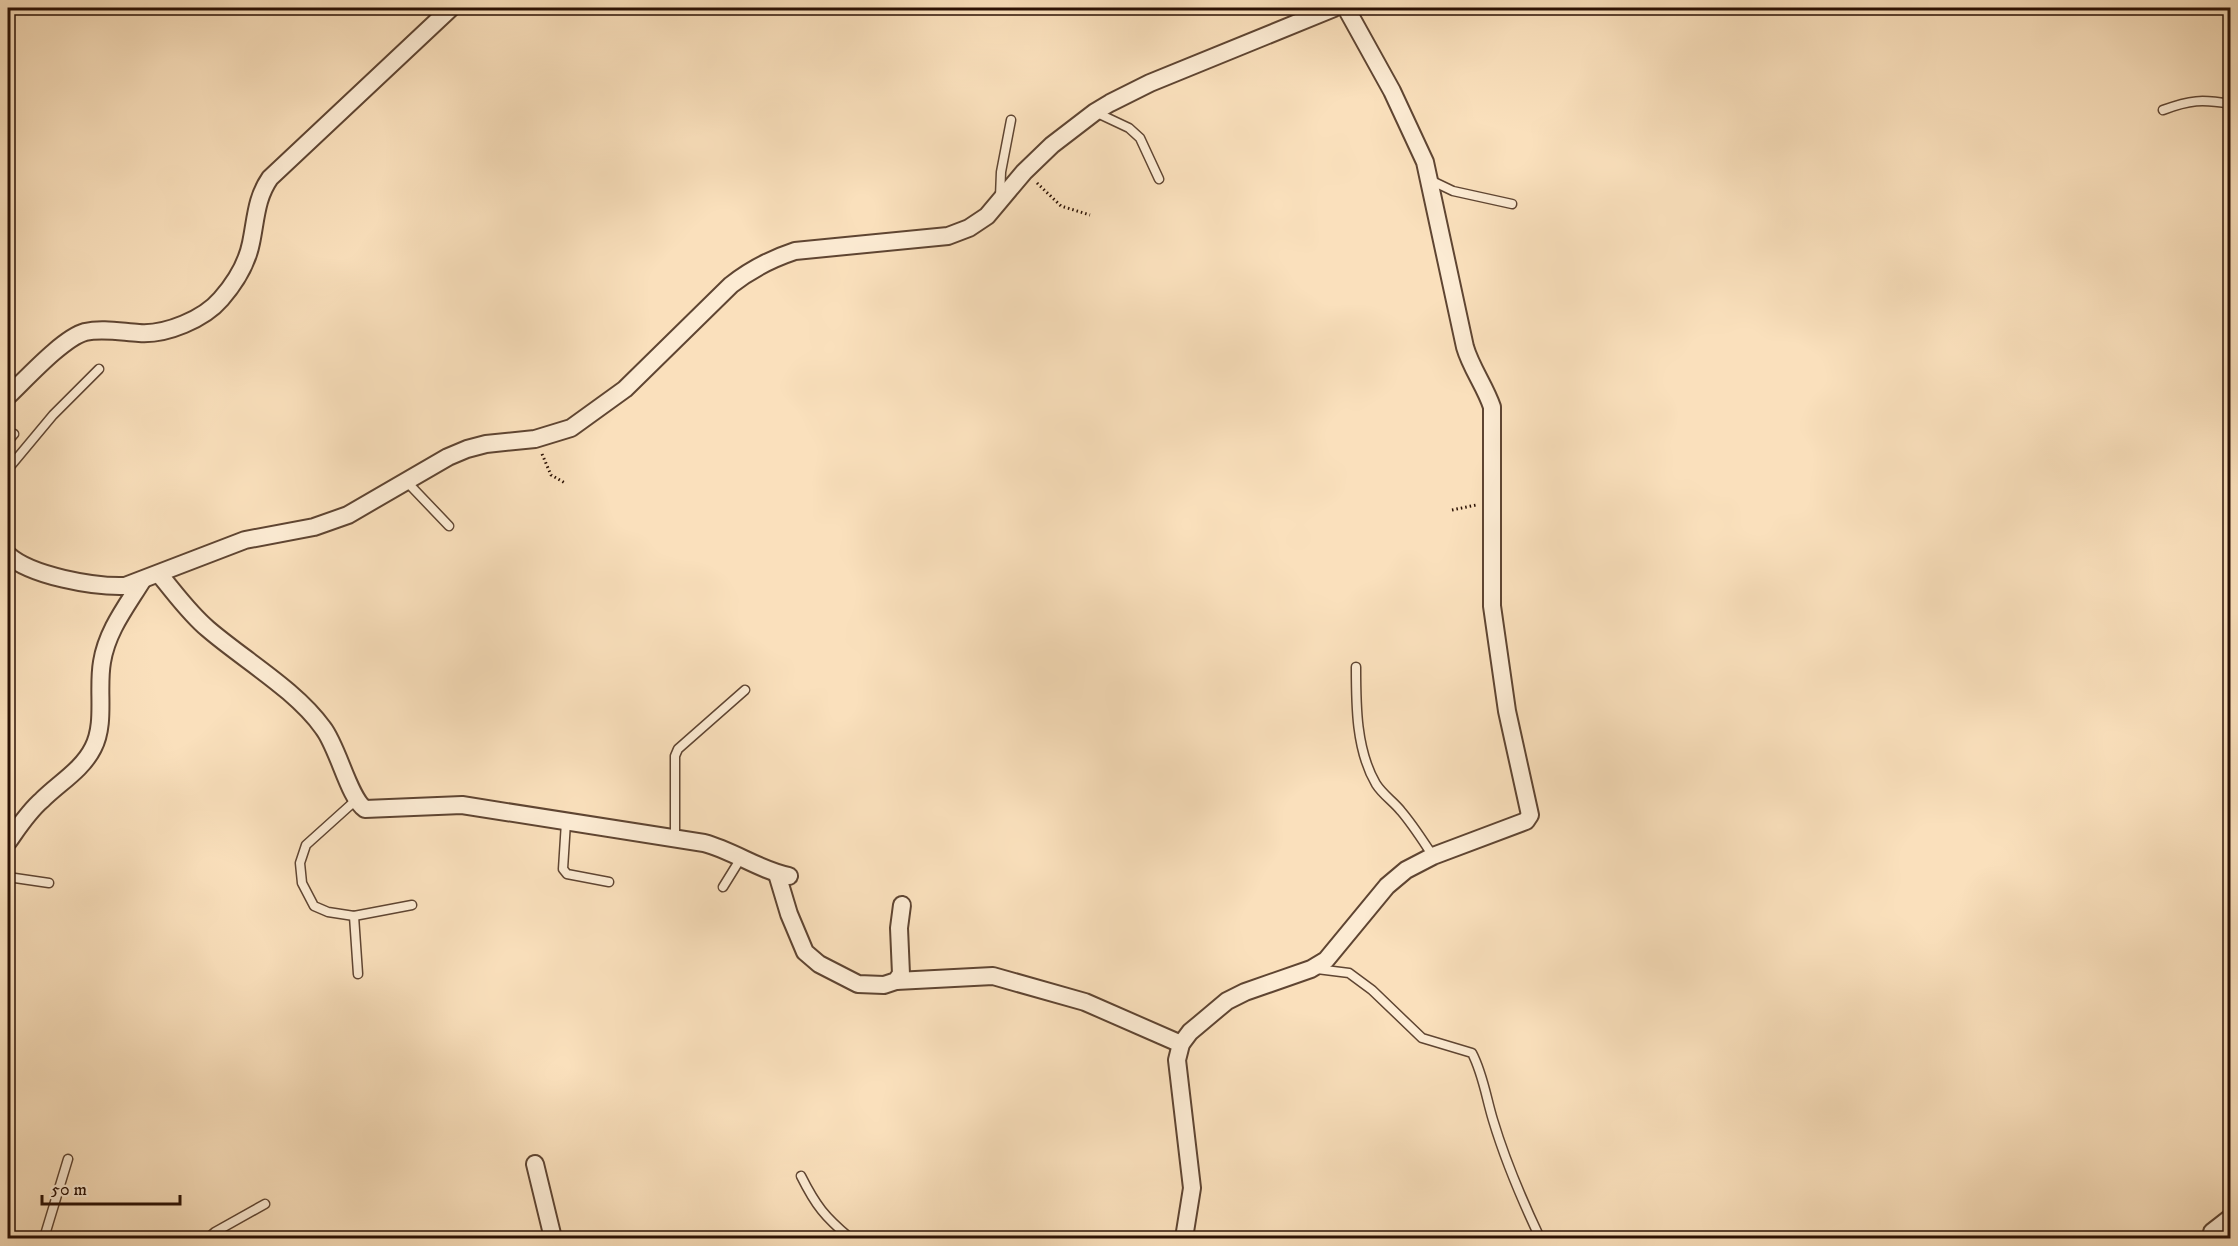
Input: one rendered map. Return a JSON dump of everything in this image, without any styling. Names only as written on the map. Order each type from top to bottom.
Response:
[{"type":"street","points":[[8,396],[67,342],[84,332],[101,330],[143,333],[167,330],[192,321],[220,300],[241,271],[251,245],[261,191],[270,178],[451,8]]},
{"type":"street","points":[[8,555],[25,567],[66,579],[107,587],[125,586],[245,540],[332,522],[448,457],[467,449],[486,444],[535,439],[571,428],[624,389],[731,285],[750,270],[773,258],[795,251],[948,236],[969,228],[987,216],[1024,172],[1052,145],[1095,112],[1150,83],[1334,8]]},
{"type":"street","points":[[1184,1239],[1192,1188],[1177,1060],[1180,1044],[1190,1032],[1227,1001],[1245,992],[1311,969],[1326,960],[1393,881],[1406,870],[1433,856],[1526,821],[1530,815],[1507,711],[1492,606],[1492,407],[1468,358],[1430,180],[1410,128],[1346,8]]},
{"type":"street","points":[[159,574],[207,628],[301,703],[323,728],[337,752],[356,800],[365,810],[462,805],[675,838],[721,848],[783,875],[789,914],[805,952],[819,964],[858,984],[884,985],[896,981],[993,976],[1085,1002],[1180,1044]]},
{"type":"street","points":[[8,842],[30,812],[84,762],[94,747],[99,729],[102,664],[106,642],[142,581]]},
{"type":"street","points":[[896,981],[901,974],[899,928],[902,905]]},
{"type":"street","points":[[535,1164],[553,1239]]},
{"type":"street","points":[[2212,1232],[2230,1218]]},
{"type":"lane","points":[[2163,111],[2186,101],[2200,100],[2230,104]]},
{"type":"lane","points":[[1095,112],[1129,128],[1140,138],[1159,179]]},
{"type":"lane","points":[[1000,200],[1001,172],[1011,120]]},
{"type":"lane","points":[[1430,180],[1453,191],[1512,204]]},
{"type":"lane","points":[[8,469],[53,415],[99,369]]},
{"type":"lane","points":[[8,441],[14,434]]},
{"type":"lane","points":[[406,481],[448,525]]},
{"type":"lane","points":[[1356,667],[1356,701],[1362,748],[1376,783],[1387,798],[1400,809],[1433,856]]},
{"type":"lane","points":[[675,838],[675,756],[678,749],[745,690]]},
{"type":"lane","points":[[356,800],[306,845],[300,863],[302,884],[314,906],[328,912],[354,916],[412,905]]},
{"type":"lane","points":[[566,822],[563,869],[567,874],[609,882]]},
{"type":"lane","points":[[723,887],[741,858]]},
{"type":"lane","points":[[8,877],[49,883]]},
{"type":"lane","points":[[354,916],[358,974]]},
{"type":"lane","points":[[1311,969],[1333,969],[1349,973],[1372,990],[1422,1038],[1472,1053],[1479,1066],[1493,1121],[1525,1207],[1540,1239]]},
{"type":"lane","points":[[44,1239],[68,1159]]},
{"type":"lane","points":[[801,1176],[825,1217],[850,1239]]},
{"type":"lane","points":[[208,1239],[215,1232],[265,1204]]},
{"type":"path","points":[[1024,172],[1061,206],[1090,215]]},
{"type":"path","points":[[535,439],[551,475],[565,483]]},
{"type":"path","points":[[1452,510],[1492,501]]}]
